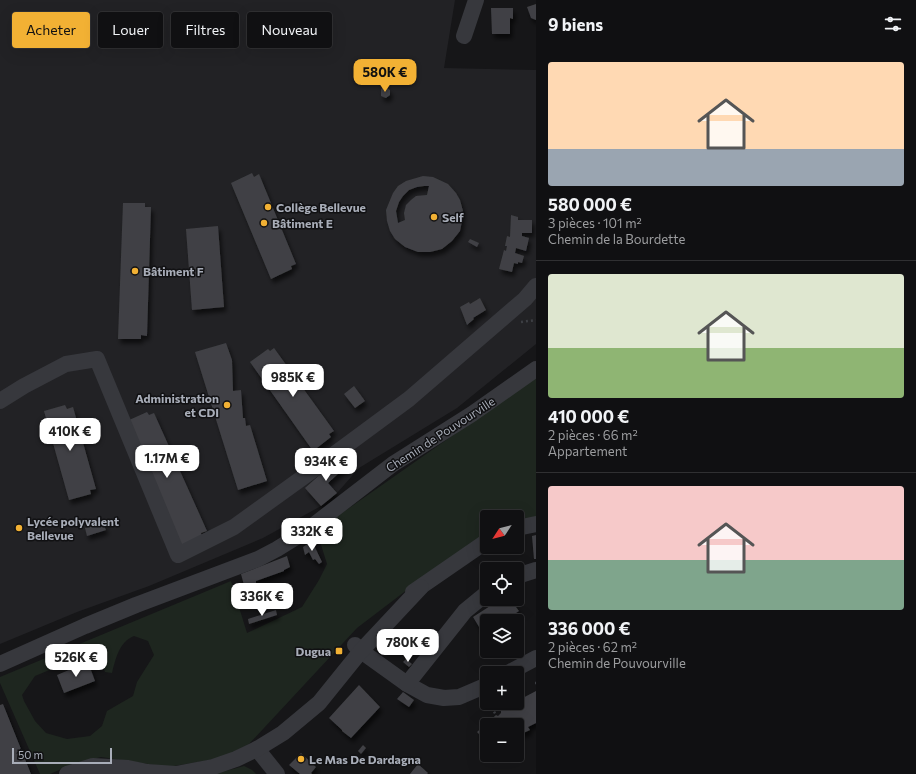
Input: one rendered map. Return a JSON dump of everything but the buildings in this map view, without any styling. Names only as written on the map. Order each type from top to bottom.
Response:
[{"type":"street","points":[[464,36],[476,0]]},
{"type":"street","points":[[0,401],[24,386],[66,364],[97,359],[178,555],[234,527],[409,399],[525,299],[536,286]]},
{"type":"street","name":"Chemin de Pouvourville","points":[[0,664],[85,626],[258,559],[277,549],[306,531],[393,464],[501,395],[536,369]]},
{"type":"street","points":[[524,527],[536,524]]},
{"type":"street","points":[[66,774],[93,766],[110,766],[147,772],[176,774],[213,767],[236,759],[257,749],[283,733],[319,703],[357,648],[400,601],[480,546]]},
{"type":"street","points":[[524,574],[536,570]]},
{"type":"street","points":[[407,684],[465,611],[480,599]]},
{"type":"street","points":[[357,648],[407,684],[427,695],[444,698],[459,697],[480,688]]},
{"type":"street","points":[[521,666],[536,658]]},
{"type":"street","points":[[257,749],[277,774]]},
{"type":"street","points":[[90,774],[110,766]]},
{"type":"path","points":[[493,710],[496,715]]},
{"type":"shaded area","name":"Collège Bellevue","points":[[0,0],[455,0],[444,68],[536,70],[536,344],[457,408],[359,468],[337,493],[321,506],[263,538],[149,586],[77,612],[0,644]]},
{"type":"shaded area","points":[[536,377],[536,518],[524,519],[524,510],[480,510],[480,539],[441,564],[357,628],[249,744],[222,758],[168,767],[101,757],[73,764],[50,774],[40,774],[0,683],[0,677],[231,581],[247,633],[302,607],[327,564],[318,535],[325,525]],"holes":[[[134,636],[148,641],[154,655],[137,682],[133,696],[107,711],[102,726],[90,736],[67,739],[46,733],[35,721],[22,695],[35,676],[64,664],[93,655],[100,657],[105,672],[112,673],[119,651],[125,642]]]},
{"type":"shaded area","points":[[244,766],[256,774],[214,774]]},
{"type":"place","name":"Collège Bellevue","points":[[268,207]]},
{"type":"place","name":"Self","points":[[434,217]]},
{"type":"place","name":"Bâtiment E","points":[[264,223]]},
{"type":"place","name":"Bâtiment F","points":[[135,271]]},
{"type":"place","name":"Administration et CDI","points":[[227,405]]},
{"type":"place","name":"Lycée polyvalent Bellevue","points":[[19,528]]},
{"type":"place","name":"Dugua","points":[[339,651]]},
{"type":"place","name":"Le Mas De Dardagna","points":[[301,759]]}]
